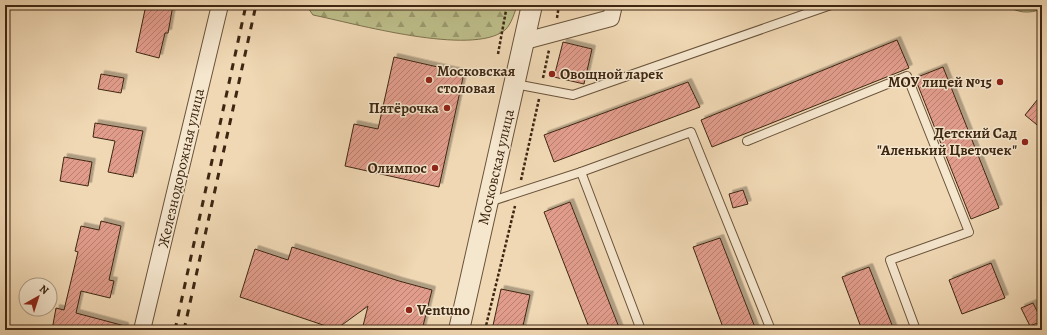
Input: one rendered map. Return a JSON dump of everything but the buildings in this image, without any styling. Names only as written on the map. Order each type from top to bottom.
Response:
[{"type":"street","name":"Железнодорожная улица","points":[[142,330],[220,5]]},
{"type":"street","name":"Московская улица","points":[[460,330],[532,5]]},
{"type":"street","points":[[525,41],[611,18],[614,5]]},
{"type":"lane","points":[[515,84],[573,95],[831,5]]},
{"type":"lane","points":[[747,141],[907,76],[969,232],[890,260],[916,330]]},
{"type":"lane","points":[[487,203],[581,172],[691,132],[771,330]]},
{"type":"lane","points":[[581,172],[641,330]]},
{"type":"path","points":[[498,54],[507,5]]},
{"type":"path","points":[[485,330],[518,193],[559,5]]},
{"type":"green space","points":[[306,5],[517,5],[511,22],[505,30],[489,37],[467,40],[412,36],[355,25],[313,15]]},
{"type":"green space","points":[[1006,5],[1042,5],[1042,9],[1032,12],[1023,12],[1014,10]]},
{"type":"railway","points":[[175,330],[246,5]]},
{"type":"railway","points":[[184,330],[256,5]]},
{"type":"place","name":"Овощной ларек","points":[[552,74]]},
{"type":"place","name":"Московская столовая","points":[[429,80]]},
{"type":"place","name":"МОУ лицей №15","points":[[1000,82]]},
{"type":"place","name":"Пятёрочка","points":[[447,108]]},
{"type":"place","name":"Детский Сад \"Аленький Цветочек\"","points":[[1025,142]]},
{"type":"place","name":"Олимпос","points":[[435,168]]},
{"type":"place","name":"Ventuno","points":[[409,310]]}]
